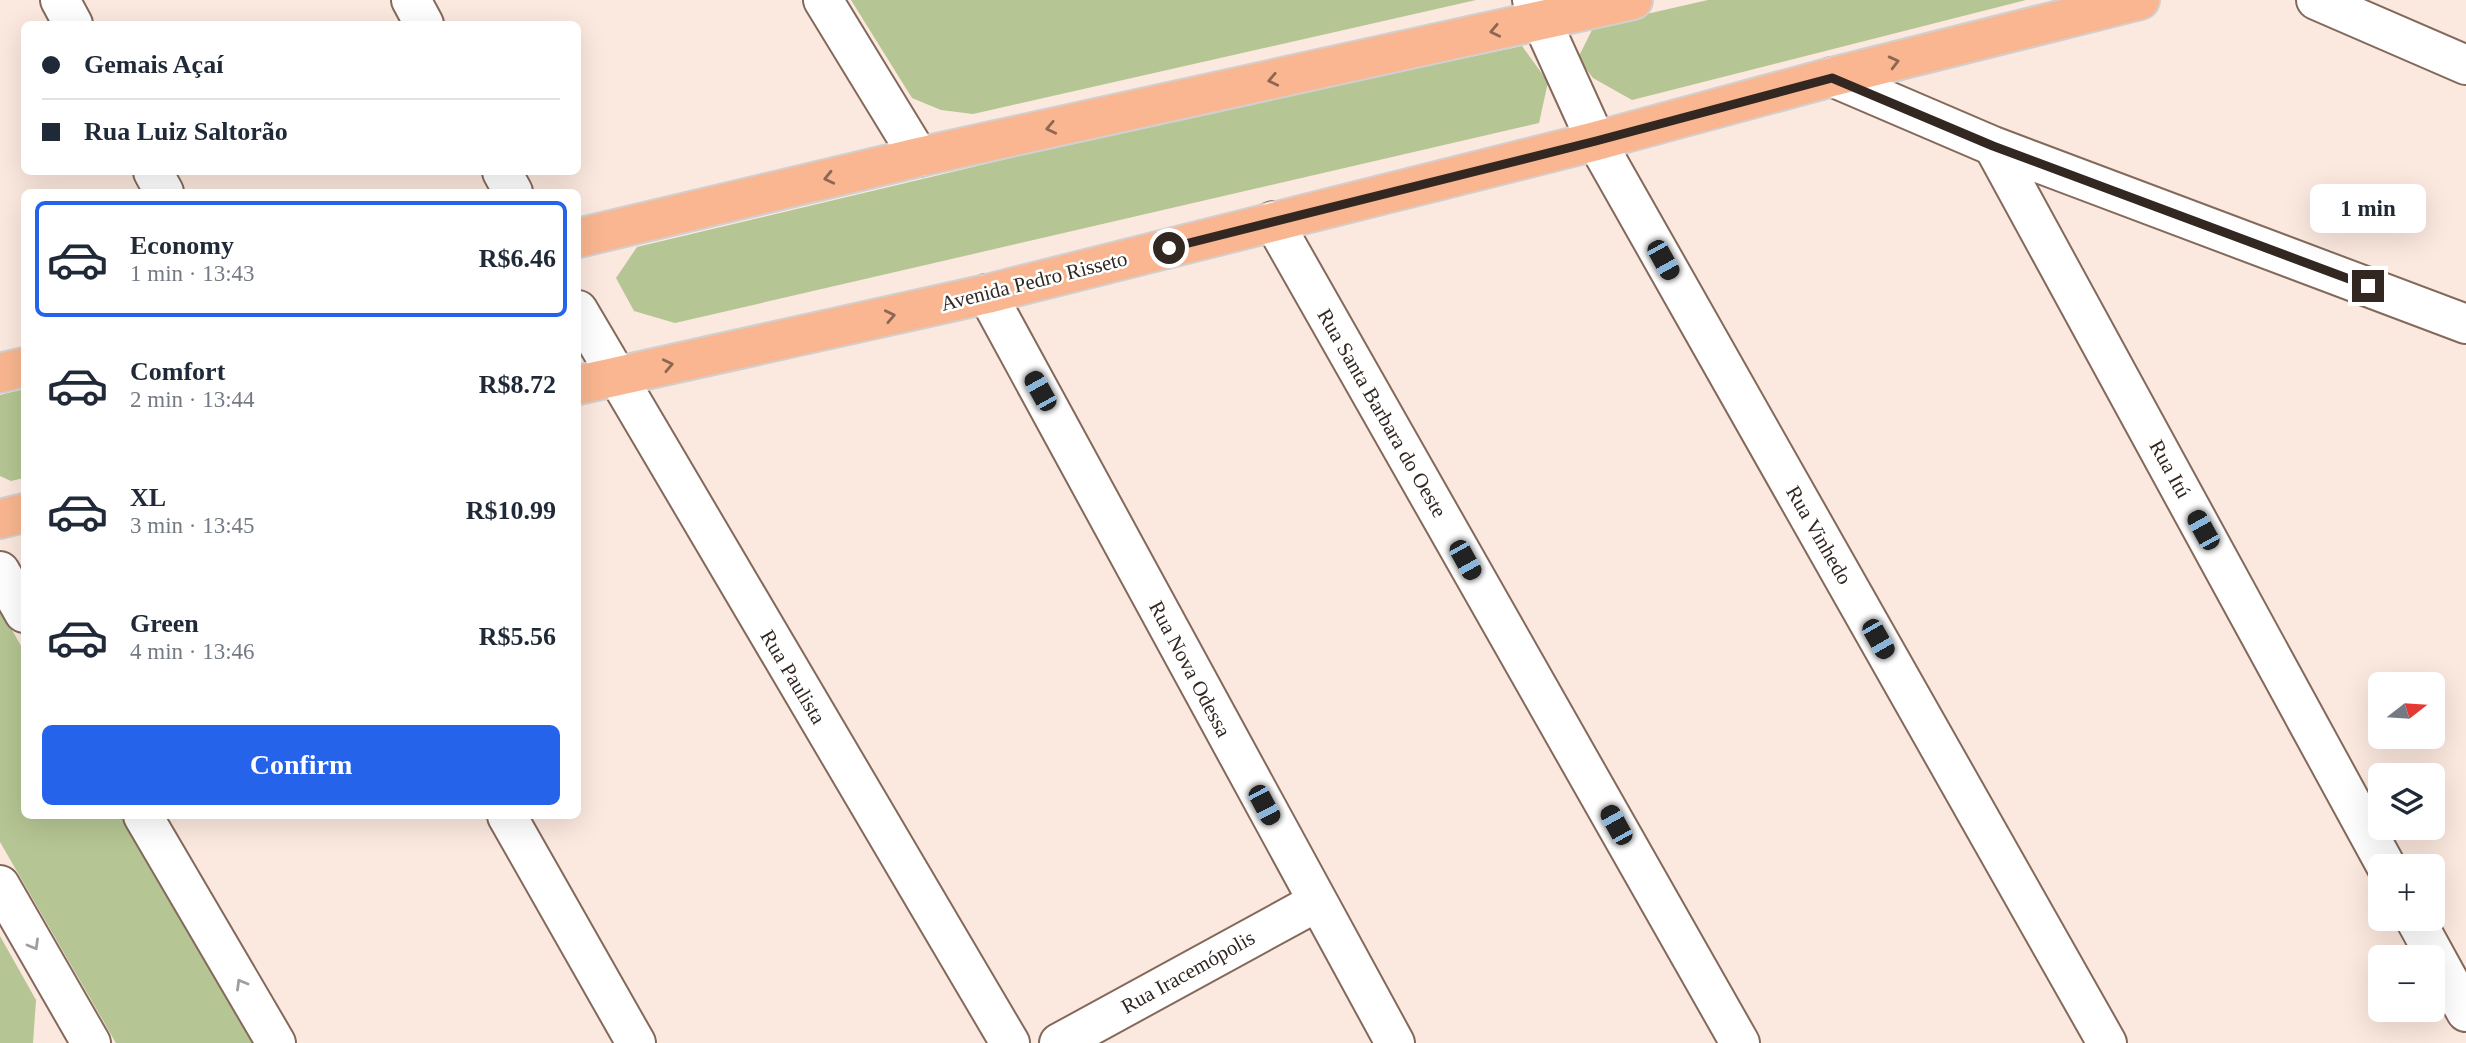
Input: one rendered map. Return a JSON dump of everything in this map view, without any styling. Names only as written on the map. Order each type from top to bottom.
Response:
[{"type":"main road","points":[[581,237],[1537,10],[1633,0]]},
{"type":"main road","name":"Avenida Pedro Risseto","points":[[581,384],[987,294],[1596,141],[2140,0]]},
{"type":"main road","points":[[0,373],[21,368]]},
{"type":"main road","points":[[0,519],[21,514]]},
{"type":"street","points":[[60,0],[72,21]]},
{"type":"street","points":[[411,0],[422,21]]},
{"type":"street","points":[[823,0],[919,157]]},
{"type":"street","points":[[2316,0],[2466,65]]},
{"type":"street","name":"Rua Vinhedo","points":[[1537,10],[1596,141],[2107,1043]]},
{"type":"street","points":[[1832,78],[1993,146],[2456,320],[2466,353]]},
{"type":"street","name":"Rua Itú","points":[[1993,146],[2379,854]]},
{"type":"street","name":"Rua Santa Barbara do Oeste","points":[[1273,221],[1740,1043]]},
{"type":"street","name":"Rua Nova Odessa","points":[[987,294],[1395,1043]]},
{"type":"street","name":"Rua Paulista","points":[[581,316],[614,377],[1010,1043]]},
{"type":"street","points":[[0,571],[21,608]]},
{"type":"street","points":[[145,819],[276,1043]]},
{"type":"street","points":[[508,819],[636,1043]]},
{"type":"street","points":[[0,886],[91,1043]]},
{"type":"street","name":"Rua Iracemópolis","points":[[1059,1043],[1317,902]]},
{"type":"street","points":[[2422,931],[2466,1012]]},
{"type":"green space","points":[[851,0],[1476,0],[973,114],[941,110],[912,98]]},
{"type":"green space","points":[[1708,0],[2026,0],[1632,100],[1593,78],[1578,58],[1594,26]]},
{"type":"green space","points":[[1522,46],[1548,82],[1539,123],[675,323],[634,311],[616,278],[637,247],[1145,126]]},
{"type":"green space","points":[[21,390],[21,479],[11,481],[0,476],[0,395]]},
{"type":"green space","points":[[0,609],[21,646],[21,819],[123,819],[255,1043],[116,1043],[0,842]]},
{"type":"green space","points":[[0,936],[36,1000],[33,1043],[0,1043]]},
{"type":"route","points":[[1169,248],[1596,141],[1832,78],[1993,146],[2368,286]]}]
